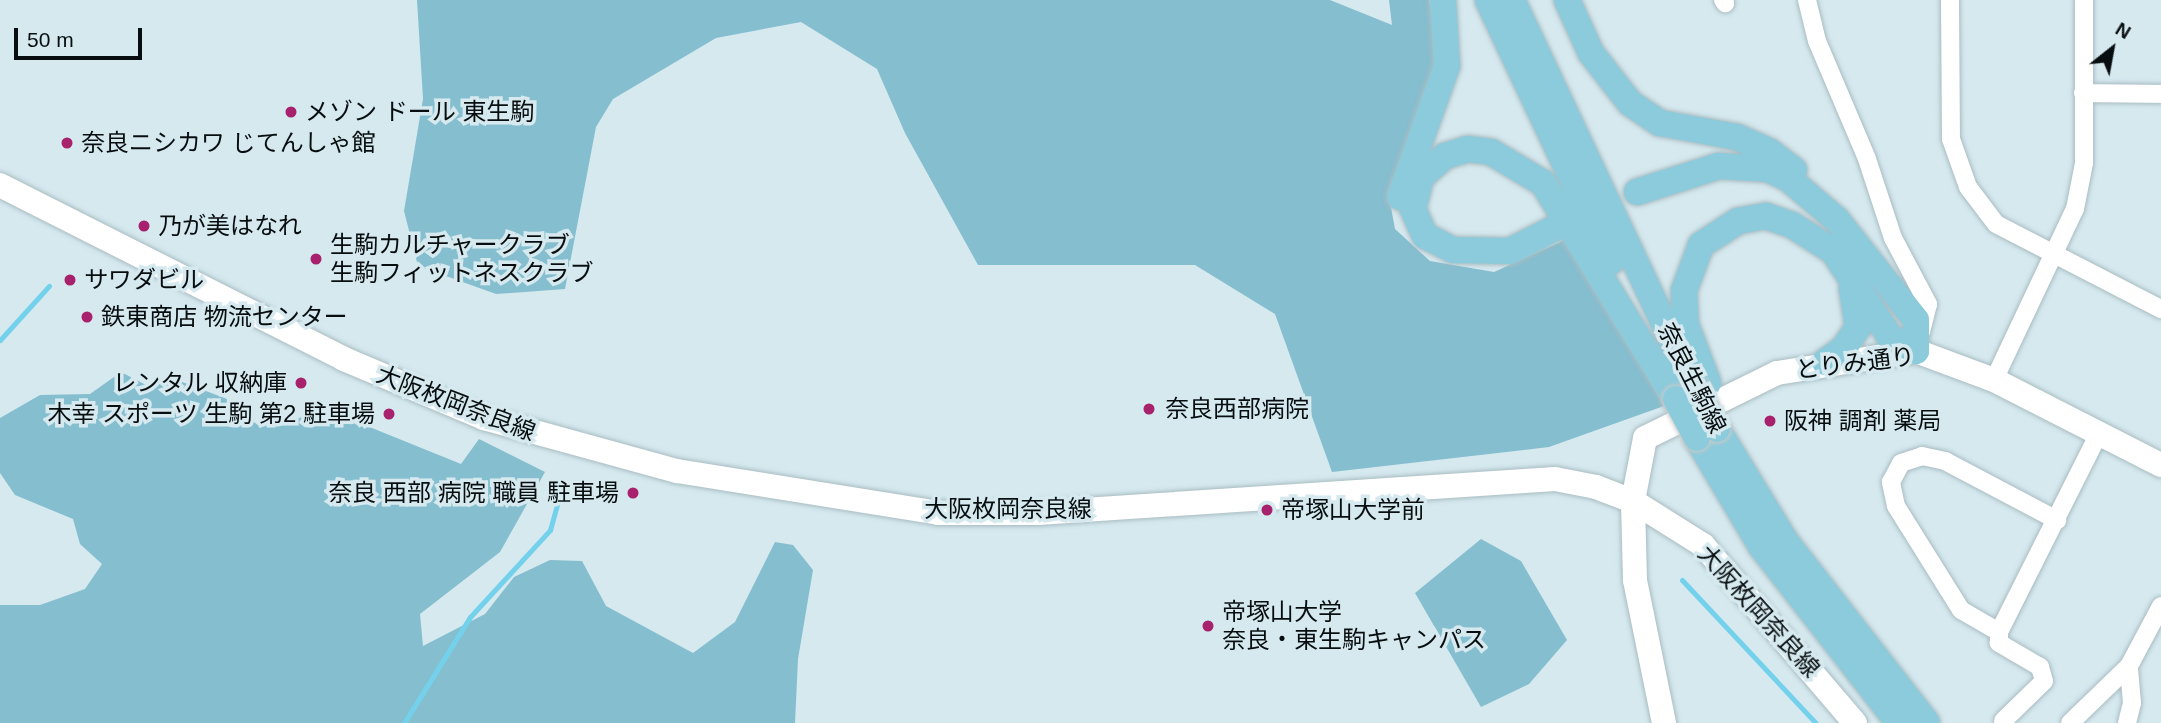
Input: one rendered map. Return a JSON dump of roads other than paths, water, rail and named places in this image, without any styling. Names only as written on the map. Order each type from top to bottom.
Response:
[{"type":"main road","points":[[1443,0],[1447,66],[1402,183],[1399,203],[1405,228],[1417,248],[1448,263],[1506,264],[1564,230],[1510,251],[1453,250],[1425,236],[1413,209],[1421,177],[1445,156],[1468,149],[1491,152],[1544,183],[1693,390],[1714,430]]},
{"type":"main road","name":"奈良生駒線","points":[[1488,0],[1714,430],[1786,542],[1927,723]]},
{"type":"main road","name":"奈良生駒線","points":[[1512,0],[1693,390]]},
{"type":"main road","points":[[1567,0],[1591,53],[1630,103],[1660,123],[1737,137],[1770,152],[1814,187],[1916,320],[1916,351],[1890,337],[1804,209],[1763,180],[1726,174],[1701,177],[1639,195],[1719,166],[1748,165],[1789,179],[1837,220]]},
{"type":"main road","name":"大阪枚岡奈良線","points":[[0,185],[344,359],[484,418],[677,471],[937,513],[1052,512],[1555,479],[1633,501],[1670,521],[1724,565],[1855,723]]},
{"type":"main road","points":[[1693,390],[1684,292],[1702,245],[1738,221],[1766,216],[1792,225],[1833,251],[1856,295],[1858,327],[1844,348],[1825,362]]},
{"type":"main road","name":"とりみ通り","points":[[1633,501],[1645,438],[1777,373],[1825,362],[1916,351],[1994,380],[2161,465]]},
{"type":"main road","name":"奈良生駒線","points":[[1714,430],[1761,546],[1899,723]]},
{"type":"main road","points":[[1633,501],[1635,580],[1664,723]]},
{"type":"street","points":[[1807,0],[1817,41],[1867,159],[1893,239],[1928,304],[1916,351]]},
{"type":"street","points":[[1950,0],[1951,139],[1968,187],[1996,224],[2054,258],[2161,309]]},
{"type":"street","points":[[1994,380],[2075,209],[2084,163],[2084,0]]},
{"type":"street","points":[[2084,93],[2161,94]]},
{"type":"street","points":[[2003,720],[2044,681],[2040,667],[2000,643],[1999,632],[2098,435]]},
{"type":"street","points":[[1999,632],[1961,610],[1896,506],[1891,482],[1901,463],[1922,456],[1945,461],[2057,520]]},
{"type":"street","points":[[2070,723],[2129,666],[2155,636],[2161,606]]},
{"type":"street","points":[[2127,723],[2132,704],[2129,666]]},
{"type":"waterway","points":[[0,340],[49,286]]},
{"type":"waterway","points":[[404,723],[470,617],[550,530],[563,483]]},
{"type":"waterway","points":[[1682,580],[1816,723]]},
{"type":"place","name":"メゾン ドール 東生駒","points":[[291,112]]},
{"type":"place","name":"奈良ニシカワ じてんしゃ館","points":[[67,143]]},
{"type":"place","name":"乃が美はなれ","points":[[144,226]]},
{"type":"place","name":"生駒カルチャークラブ 生駒フィットネスクラブ","points":[[316,259]]},
{"type":"place","name":"サワダビル","points":[[70,280]]},
{"type":"place","name":"鉄東商店 物流センター","points":[[87,317]]},
{"type":"place","name":"レンタル 収納庫","points":[[301,383]]},
{"type":"place","name":"奈良西部病院","points":[[1149,409]]},
{"type":"place","name":"木幸 スポーツ 生駒 第2 駐車場","points":[[389,414]]},
{"type":"place","name":"阪神 調剤 薬局","points":[[1770,421]]},
{"type":"place","name":"奈良 西部 病院 職員 駐車場","points":[[633,493]]},
{"type":"place","name":"帝塚山大学前","points":[[1267,510]]},
{"type":"place","name":"帝塚山大学 奈良・東生駒キャンパス","points":[[1208,626]]}]
